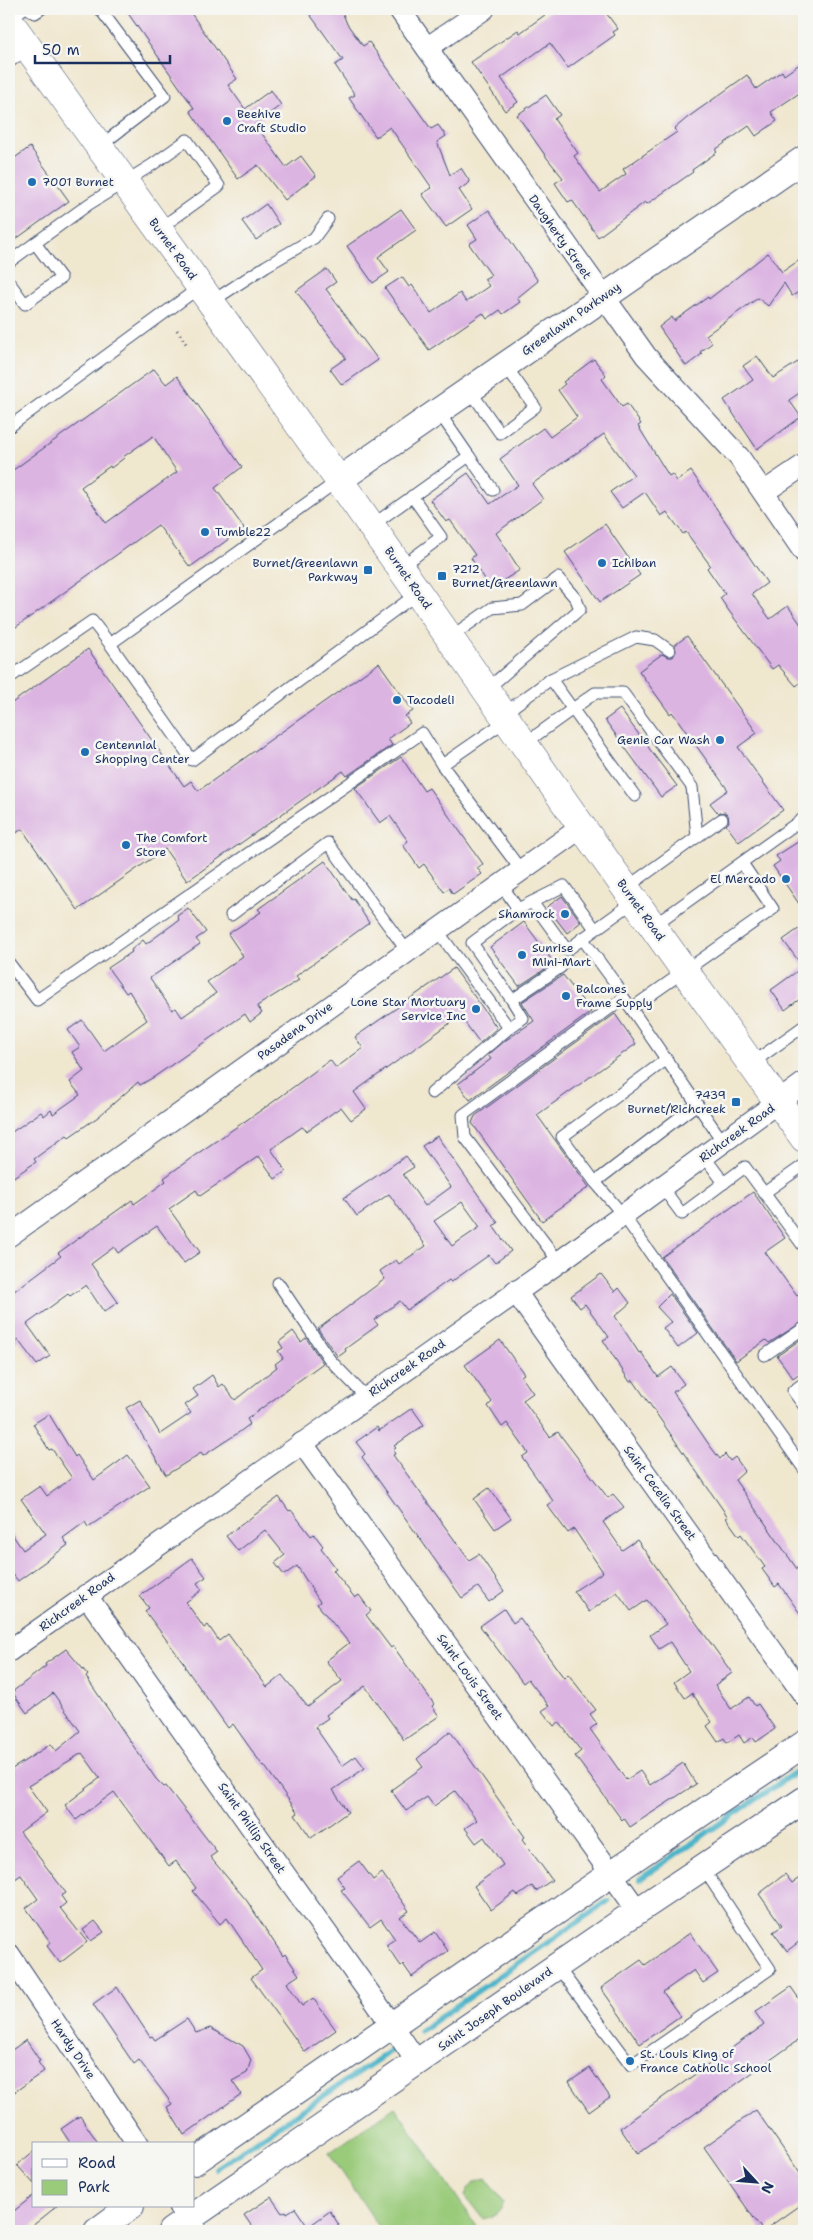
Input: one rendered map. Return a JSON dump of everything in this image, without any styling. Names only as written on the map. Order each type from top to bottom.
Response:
[{"type":"main road","name":"Burnet Road","points":[[9,20],[17,49],[100,146],[125,180],[804,1138]]},
{"type":"street","name":"Daugherty Street","points":[[399,9],[602,297],[646,356],[739,457],[804,552]]},
{"type":"street","points":[[427,48],[484,9]]},
{"type":"street","name":"Greenlawn Parkway","points":[[338,480],[804,159]]},
{"type":"street","points":[[764,492],[804,465]]},
{"type":"street","name":"Pasadena Drive","points":[[9,1236],[582,827]]},
{"type":"street","name":"Richcreek Road","points":[[9,1651],[515,1291],[559,1262],[804,1083]]},
{"type":"street","name":"Saint Cecelia Street","points":[[515,1291],[804,1695]]},
{"type":"street","name":"Saint Louis Street","points":[[302,1443],[638,1911]]},
{"type":"street","name":"Saint Phillip Street","points":[[86,1595],[392,2024],[417,2062]]},
{"type":"street","points":[[195,2161],[392,2024],[804,1744]]},
{"type":"street","name":"Saint Joseph Boulevard","points":[[184,2222],[557,1966],[804,1800]]},
{"type":"street","name":"Hardy Drive","points":[[9,1954],[16,1980],[136,2142]]},
{"type":"street","points":[[97,2231],[129,2208]]},
{"type":"lane","points":[[9,20],[23,9]]},
{"type":"lane","points":[[29,9],[35,13],[41,9]]},
{"type":"lane","points":[[100,9],[165,96],[100,146]]},
{"type":"lane","points":[[9,262],[125,180],[152,165],[187,140],[219,186],[159,229]]},
{"type":"lane","points":[[9,427],[206,294],[266,266],[314,238],[328,219]]},
{"type":"lane","points":[[9,282],[25,304],[61,278],[35,243]]},
{"type":"lane","points":[[469,389],[500,433],[536,406],[505,364]]},
{"type":"lane","points":[[438,410],[493,490]]},
{"type":"lane","points":[[371,526],[469,456]]},
{"type":"lane","points":[[110,644],[338,480]]},
{"type":"lane","points":[[400,568],[441,536],[412,496]]},
{"type":"lane","points":[[449,638],[492,608],[522,604],[558,578],[576,599],[580,608],[486,690]]},
{"type":"lane","points":[[9,678],[92,621],[192,760],[418,593]]},
{"type":"lane","points":[[442,765],[551,679],[636,636],[655,640],[669,650]]},
{"type":"lane","points":[[551,679],[635,796]]},
{"type":"lane","points":[[524,744],[595,693],[623,693],[692,787],[697,837]]},
{"type":"lane","points":[[9,963],[37,1000],[422,733],[442,765],[521,870]]},
{"type":"lane","points":[[653,926],[804,818]]},
{"type":"lane","points":[[532,902],[567,950],[595,929],[630,895],[697,837],[722,819]]},
{"type":"lane","points":[[231,915],[328,843],[407,952]]},
{"type":"lane","points":[[632,1008],[773,909],[742,863]]},
{"type":"lane","points":[[501,884],[518,908]]},
{"type":"lane","points":[[432,1092],[523,1018],[472,943],[518,908],[564,886],[595,929]]},
{"type":"lane","points":[[438,930],[510,1028]]},
{"type":"lane","points":[[582,938],[618,988]]},
{"type":"lane","points":[[512,1000],[561,967]]},
{"type":"lane","points":[[559,1262],[465,1137],[463,1115],[624,998],[723,1142]]},
{"type":"lane","points":[[752,1063],[804,1026]]},
{"type":"lane","points":[[666,1059],[562,1137],[595,1182],[623,1215],[804,1469]]},
{"type":"lane","points":[[595,1182],[697,1104]]},
{"type":"lane","points":[[704,1156],[724,1183]]},
{"type":"lane","points":[[764,1193],[804,1165]]},
{"type":"lane","points":[[662,1187],[682,1214],[744,1167],[804,1248]]},
{"type":"lane","points":[[795,1234],[804,1227]]},
{"type":"lane","points":[[278,1283],[330,1360],[366,1397]]},
{"type":"lane","points":[[765,1355],[804,1328]]},
{"type":"lane","points":[[804,1382],[793,1391],[804,1406]]},
{"type":"lane","points":[[557,1966],[631,2066],[770,1969],[703,1868]]},
{"type":"path","points":[[177,330],[187,345]]},
{"type":"green space","points":[[395,2107],[480,2231],[382,2231],[329,2153]]},
{"type":"green space","points":[[486,2178],[504,2202],[496,2214],[483,2219],[465,2196],[472,2184]]},
{"type":"building","points":[[125,9],[188,9],[237,79],[228,85],[245,109],[271,90],[281,105],[255,124],[286,167],[301,156],[316,176],[285,200],[258,165],[238,179],[190,111],[194,108]]},
{"type":"building","points":[[306,9],[341,9],[347,24],[363,46],[369,42],[431,129],[438,125],[446,136],[437,142],[450,175],[461,168],[470,182],[459,190],[472,209],[446,227],[422,194],[432,188],[390,127],[376,137],[349,98],[355,95],[335,65],[343,60]]},
{"type":"building","points":[[553,9],[603,9],[618,29],[613,32],[615,35],[568,68],[550,43],[501,78],[518,102],[505,111],[471,62],[518,30],[520,33]]},
{"type":"building","points":[[804,61],[804,90],[771,112],[777,121],[756,136],[749,126],[715,150],[717,152],[692,170],[693,172],[647,204],[645,202],[598,237],[572,200],[568,202],[555,183],[563,178],[517,115],[546,95],[560,115],[554,119],[578,153],[574,156],[600,192],[626,174],[623,169],[677,132],[674,129],[687,118],[747,75],[756,89],[782,71],[784,75]]},
{"type":"building","name":"7001 Burnet","points":[[30,147],[69,201],[9,244],[9,162]]},
{"type":"building","points":[[266,204],[279,224],[256,240],[242,221]]},
{"type":"building","points":[[401,209],[416,230],[378,257],[389,272],[373,283],[347,246]]},
{"type":"building","points":[[489,210],[538,281],[517,298],[520,302],[503,314],[500,310],[487,319],[483,313],[429,350],[385,288],[402,277],[409,287],[412,285],[431,313],[460,293],[466,302],[489,286],[484,279],[491,275],[469,244],[477,239],[468,225]]},
{"type":"building","points":[[768,253],[782,272],[804,257],[804,289],[792,296],[784,283],[768,306],[758,298],[706,335],[712,343],[700,352],[702,354],[686,366],[659,327],[672,317],[674,321],[708,297],[709,299]]},
{"type":"building","points":[[327,269],[336,282],[326,289],[378,360],[342,385],[330,369],[346,358],[296,291]]},
{"type":"building","points":[[757,356],[773,378],[804,358],[804,390],[789,400],[801,417],[757,449],[724,400],[753,380],[743,366]]},
{"type":"building","points":[[594,359],[606,375],[602,379],[622,407],[627,404],[641,424],[638,426],[669,476],[672,474],[677,481],[691,471],[767,583],[752,594],[770,619],[788,606],[804,629],[804,680],[796,686],[778,665],[772,669],[729,611],[720,598],[725,594],[707,568],[710,565],[686,532],[683,534],[667,512],[661,516],[645,492],[622,508],[610,492],[634,475],[604,434],[532,484],[543,499],[496,533],[520,570],[491,588],[471,558],[475,555],[450,520],[446,522],[430,500],[468,473],[490,504],[518,485],[500,459],[543,428],[550,437],[577,417],[558,390],[565,384],[563,382]]},
{"type":"building","points":[[154,369],[166,384],[177,376],[242,467],[215,488],[244,528],[190,567],[158,525],[9,632],[9,473]],"holes":[[[153,436],[177,472],[106,523],[81,487],[110,466],[111,468]]]},
{"type":"building","name":"Ichiban","points":[[605,524],[640,575],[600,602],[565,552]]},
{"type":"building","name":"Genie Car Wash","points":[[687,636],[757,733],[738,747],[783,810],[739,842],[726,825],[729,822],[728,815],[725,812],[718,813],[710,803],[728,790],[672,712],[670,714],[639,671],[662,654],[673,657],[676,651],[675,645]]},
{"type":"building","name":"Centennial Shopping Center","points":[[88,649],[184,786],[191,781],[198,791],[379,663],[413,711],[405,716],[410,723],[388,739],[392,745],[347,776],[343,771],[187,881],[165,849],[78,910],[22,829],[9,838],[9,705]]},
{"type":"building","name":"Genie Car Wash","points":[[620,709],[677,786],[661,797],[605,720]]},
{"type":"building","points":[[401,757],[424,791],[429,788],[483,864],[477,868],[482,874],[453,894],[449,888],[444,892],[424,864],[419,868],[403,845],[408,841],[390,816],[380,823],[355,788]]},
{"type":"building","points":[[804,838],[804,911],[773,866],[780,861],[776,856]]},
{"type":"building","points":[[325,861],[352,900],[354,899],[369,923],[296,976],[299,980],[257,1006],[262,1013],[250,1022],[245,1014],[154,1077],[140,1085],[138,1082],[98,1117],[69,1137],[67,1135],[34,1159],[36,1162],[9,1180],[9,1134],[41,1112],[44,1116],[51,1110],[53,1114],[80,1095],[70,1082],[84,1071],[72,1052],[80,1047],[68,1030],[82,1020],[104,1051],[147,1020],[129,991],[126,993],[108,968],[132,952],[131,950],[143,940],[146,944],[179,920],[177,916],[188,908],[206,932],[196,939],[200,944],[150,978],[172,1010],[176,1008],[182,1017],[216,993],[207,982],[243,956],[228,934],[261,912],[258,909]]},
{"type":"building","name":"Shamrock","points":[[562,896],[581,922],[567,933],[547,907]]},
{"type":"building","name":"Sunrise Mini-Mart","points":[[524,922],[554,963],[519,986],[490,947]]},
{"type":"building","points":[[804,925],[804,996],[785,1010],[771,990],[803,967],[783,940]]},
{"type":"building","points":[[454,968],[497,1028],[480,1043],[460,1016],[354,1092],[366,1109],[351,1120],[341,1107],[307,1131],[302,1127],[271,1149],[286,1171],[275,1179],[259,1156],[200,1196],[196,1190],[169,1209],[200,1252],[184,1263],[157,1226],[118,1253],[114,1247],[91,1264],[118,1302],[104,1312],[86,1285],[70,1296],[68,1294],[27,1324],[50,1356],[37,1365],[18,1340],[9,1347],[9,1295],[61,1256],[58,1253],[132,1200],[134,1204],[158,1187],[166,1181],[164,1178],[330,1060],[336,1068],[363,1048],[355,1037]]},
{"type":"building","points":[[563,975],[591,1012],[470,1100],[458,1084],[491,1059],[488,1055],[506,1040],[534,1021],[522,1002]]},
{"type":"building","points":[[615,1014],[636,1044],[537,1115],[589,1187],[542,1221],[472,1123],[475,1116]]},
{"type":"building","points":[[437,1136],[498,1223],[493,1226],[511,1251],[495,1263],[489,1255],[451,1282],[449,1280],[407,1310],[400,1301],[374,1320],[378,1325],[345,1349],[346,1351],[338,1357],[318,1329],[385,1279],[380,1271],[396,1260],[399,1264],[426,1246],[389,1194],[357,1216],[344,1198],[406,1156],[414,1167],[403,1174],[425,1206],[451,1187],[422,1146]],"holes":[[[462,1202],[480,1227],[452,1246],[434,1221]]]},
{"type":"building","points":[[753,1192],[785,1238],[765,1252],[797,1296],[804,1291],[804,1321],[769,1343],[766,1340],[736,1361],[662,1257]]},
{"type":"building","points":[[601,1274],[615,1292],[619,1288],[630,1303],[615,1316],[639,1353],[641,1352],[658,1377],[672,1367],[684,1384],[673,1392],[710,1446],[720,1459],[725,1454],[730,1461],[735,1457],[745,1471],[735,1480],[804,1579],[804,1619],[779,1584],[775,1587],[762,1569],[765,1567],[741,1534],[739,1536],[726,1518],[728,1517],[633,1380],[630,1382],[603,1340],[609,1337],[585,1304],[580,1308],[571,1296]]},
{"type":"building","points":[[670,1294],[698,1333],[678,1348],[663,1328],[671,1322],[657,1307]]},
{"type":"building","points":[[293,1331],[301,1342],[306,1338],[323,1363],[247,1419],[250,1424],[238,1433],[203,1456],[201,1453],[166,1475],[126,1408],[140,1400],[160,1434],[191,1413],[185,1405],[198,1396],[193,1389],[212,1375],[219,1387],[223,1384],[235,1400],[277,1367],[275,1364],[283,1358],[278,1351],[283,1348],[279,1342]]},
{"type":"building","points":[[804,1337],[804,1370],[793,1378],[777,1356]]},
{"type":"building","points":[[500,1340],[524,1374],[521,1376],[533,1393],[523,1400],[550,1437],[558,1432],[608,1498],[613,1494],[624,1507],[603,1522],[622,1550],[637,1540],[732,1673],[715,1685],[731,1709],[749,1697],[755,1706],[758,1704],[775,1729],[756,1742],[753,1737],[744,1743],[739,1735],[727,1743],[724,1738],[718,1742],[707,1726],[712,1722],[692,1693],[685,1698],[674,1682],[689,1671],[670,1642],[659,1649],[650,1635],[666,1624],[647,1600],[631,1611],[617,1592],[589,1612],[574,1591],[603,1572],[574,1529],[568,1533],[547,1505],[553,1501],[522,1457],[528,1453],[507,1423],[502,1427],[488,1406],[492,1402],[465,1365]]},
{"type":"building","points":[[412,1408],[424,1425],[394,1446],[396,1448],[393,1450],[395,1454],[393,1455],[469,1560],[479,1554],[504,1591],[489,1602],[478,1587],[462,1598],[362,1457],[365,1454],[356,1442],[377,1427],[379,1431]]},
{"type":"building","points":[[49,1414],[75,1457],[77,1455],[94,1480],[128,1455],[150,1486],[88,1527],[85,1522],[63,1538],[68,1545],[18,1581],[9,1569],[9,1530],[23,1550],[46,1534],[21,1499],[40,1486],[47,1496],[72,1478],[52,1449],[49,1450],[33,1424]]},
{"type":"building","points":[[489,1488],[511,1518],[495,1529],[474,1499]]},
{"type":"building","points":[[279,1497],[311,1536],[314,1534],[323,1546],[321,1548],[336,1568],[333,1570],[355,1598],[359,1595],[371,1611],[366,1615],[391,1648],[393,1646],[434,1704],[432,1706],[439,1716],[404,1740],[365,1686],[326,1715],[328,1718],[315,1727],[342,1766],[356,1756],[365,1768],[333,1790],[348,1812],[311,1838],[295,1815],[298,1813],[264,1765],[233,1724],[228,1728],[186,1666],[145,1611],[149,1608],[140,1596],[192,1558],[206,1577],[197,1583],[202,1590],[186,1602],[204,1628],[208,1625],[219,1641],[228,1634],[267,1687],[282,1675],[308,1707],[342,1681],[326,1661],[349,1643],[317,1604],[320,1602],[297,1566],[284,1575],[275,1563],[285,1555],[265,1530],[238,1551],[226,1536]]},
{"type":"building","points":[[504,1609],[513,1623],[520,1618],[564,1678],[568,1674],[596,1710],[590,1714],[597,1724],[590,1729],[626,1780],[640,1771],[650,1785],[683,1763],[696,1784],[630,1827],[624,1818],[622,1820],[575,1756],[581,1751],[559,1722],[554,1726],[542,1711],[549,1706],[528,1679],[523,1683],[480,1626]]},
{"type":"building","points":[[66,1649],[88,1675],[86,1677],[156,1779],[164,1787],[166,1786],[217,1852],[210,1857],[247,1901],[283,1956],[285,1954],[299,1975],[287,1983],[302,2006],[313,1998],[336,2030],[305,2052],[251,1978],[262,1970],[227,1918],[220,1924],[193,1891],[196,1888],[176,1861],[169,1866],[114,1792],[76,1820],[65,1805],[100,1778],[82,1753],[28,1786],[47,1812],[20,1832],[66,1893],[61,1896],[66,1903],[60,1908],[87,1942],[60,1963],[47,1946],[51,1943],[26,1908],[38,1899],[21,1875],[9,1883],[9,1771],[51,1744],[56,1751],[80,1731],[53,1693],[27,1713],[12,1692]]},
{"type":"building","points":[[450,1731],[525,1837],[522,1839],[552,1880],[536,1891],[532,1886],[518,1896],[515,1892],[491,1910],[474,1886],[503,1865],[484,1837],[476,1843],[465,1828],[477,1820],[455,1791],[434,1806],[427,1797],[406,1811],[391,1790],[423,1767],[417,1759]]},
{"type":"building","points":[[359,1861],[373,1880],[382,1873],[409,1911],[400,1917],[420,1943],[435,1932],[448,1951],[412,1977],[403,1964],[401,1966],[386,1945],[395,1939],[381,1919],[370,1927],[341,1890],[345,1888],[337,1877]]},
{"type":"building","points":[[785,1874],[792,1883],[804,1875],[804,1938],[787,1951],[773,1932],[782,1926],[759,1894]]},
{"type":"building","points":[[95,1921],[104,1932],[91,1941],[83,1930]]},
{"type":"building","points":[[690,1933],[718,1973],[703,1983],[694,1970],[663,1992],[680,2016],[640,2044],[601,1988],[641,1960],[645,1965]]},
{"type":"building","points":[[117,1987],[150,2037],[152,2036],[155,2040],[187,2019],[196,2033],[210,2028],[243,2046],[251,2060],[247,2073],[232,2081],[241,2094],[184,2135],[167,2107],[172,2104],[139,2060],[134,2064],[93,2004]]},
{"type":"building","points":[[791,1987],[804,2006],[804,2036],[638,2154],[620,2128],[764,2025],[755,2012]]},
{"type":"building","points":[[26,2040],[40,2061],[38,2062],[44,2071],[9,2096],[9,2052]]},
{"type":"building","points":[[590,2068],[610,2097],[589,2112],[569,2082]]},
{"type":"building","points":[[756,2110],[804,2179],[804,2202],[763,2231],[704,2147]]},
{"type":"building","points":[[80,2116],[98,2142],[70,2142],[61,2129]]},
{"type":"building","points":[[32,2153],[32,2182],[17,2165]]},
{"type":"building","points":[[32,2197],[32,2208],[55,2208],[26,2231],[9,2231],[9,2215]]},
{"type":"building","points":[[271,2197],[282,2213],[286,2211],[287,2213],[295,2208],[308,2227],[330,2211],[339,2225],[330,2231],[255,2231],[244,2215]]},
{"type":"waterway","points":[[640,1879],[804,1766]]},
{"type":"waterway","points":[[420,2031],[608,1901]]},
{"type":"waterway","points":[[216,2168],[392,2050]]},
{"type":"place","name":"Beehive Craft Studio","points":[[227,121]]},
{"type":"place","name":"7001 Burnet","points":[[32,182]]},
{"type":"place","name":"Tumble22","points":[[205,532]]},
{"type":"place","name":"Ichiban","points":[[602,563]]},
{"type":"place","name":"Burnet/Greenlawn Parkway","points":[[368,570]]},
{"type":"place","name":"7212 Burnet/Greenlawn","points":[[442,576]]},
{"type":"place","name":"Tacodeli","points":[[397,700]]},
{"type":"place","name":"Genie Car Wash","points":[[720,740]]},
{"type":"place","name":"Centennial Shopping Center","points":[[85,752]]},
{"type":"place","name":"The Comfort Store","points":[[126,845]]},
{"type":"place","name":"El Mercado","points":[[786,879]]},
{"type":"place","name":"Shamrock","points":[[565,914]]},
{"type":"place","name":"Sunrise Mini-Mart","points":[[522,955]]},
{"type":"place","name":"Balcones Frame Supply","points":[[566,996]]},
{"type":"place","name":"Lone Star Mortuary Service Inc","points":[[476,1009]]},
{"type":"place","name":"7439 Burnet/Richcreek","points":[[736,1102]]},
{"type":"place","name":"St. Louis King of France Catholic School","points":[[630,2061]]}]
